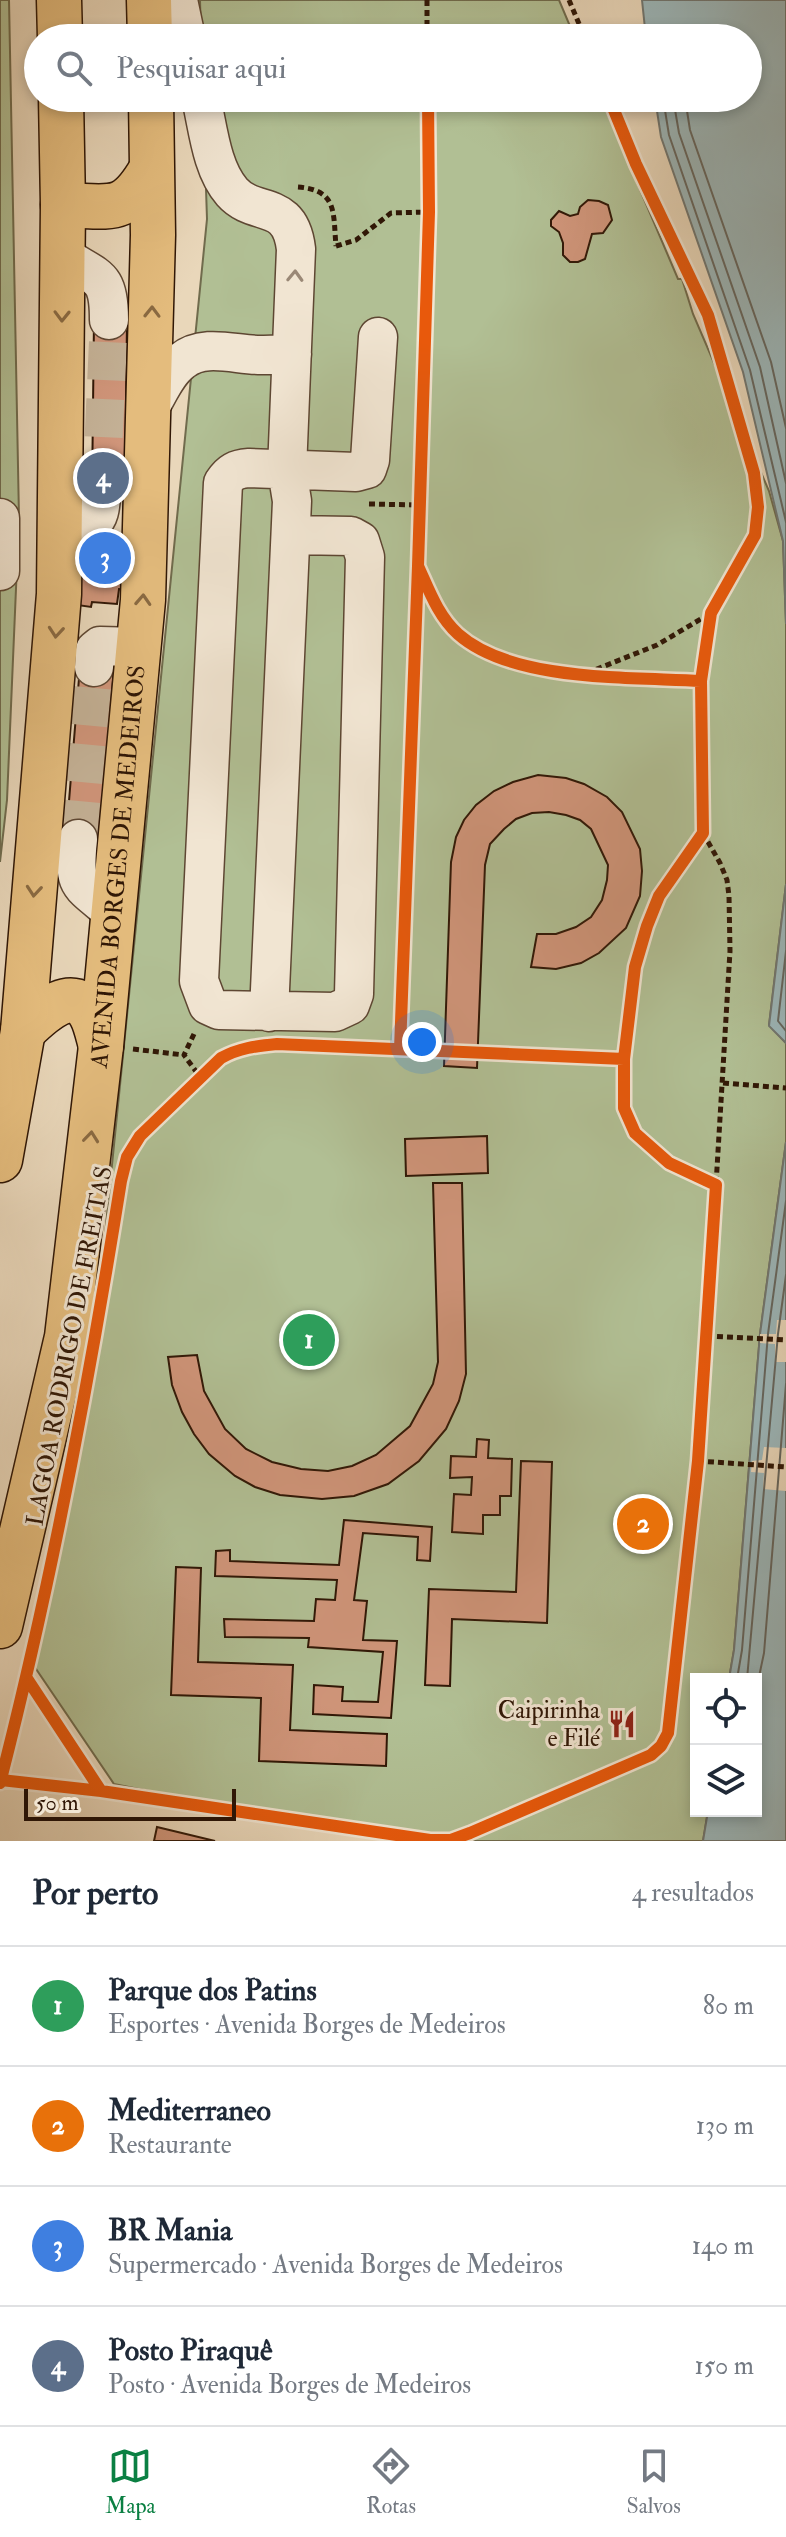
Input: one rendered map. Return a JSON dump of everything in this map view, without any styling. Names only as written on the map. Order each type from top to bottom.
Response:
[{"type":"highway","points":[[59,0],[60,24]]},
{"type":"highway","points":[[149,0],[150,24]]},
{"type":"highway","points":[[0,1160],[23,1031],[59,594],[63,256],[61,112]]},
{"type":"highway","name":"AVENIDA BORGES DE MEDEIROS","points":[[18,1628],[67,1337],[101,1046],[139,647],[150,407],[153,235],[151,112]]},
{"type":"highway","points":[[63,205],[119,205],[139,190],[151,170]]},
{"type":"highway","points":[[23,1031],[51,1006],[66,1000],[80,1002],[91,1013],[101,1046]]},
{"type":"lane","points":[[178,0],[183,24]]},
{"type":"lane","points":[[204,112],[216,161],[224,180],[243,201],[276,212],[294,236],[296,249],[287,470],[292,501],[291,535],[266,1029]]},
{"type":"lane","points":[[63,256],[104,283],[109,295],[109,320]]},
{"type":"lane","points":[[291,535],[351,536],[360,541],[365,557],[354,994],[350,1005],[335,1012],[266,1029],[208,1005],[199,981],[223,483],[237,469],[356,472],[367,469],[378,337]]},
{"type":"lane","points":[[150,407],[168,376],[179,362],[191,354],[206,351],[292,354]]},
{"type":"lane","points":[[60,526],[89,525],[93,522],[100,513],[101,494]]},
{"type":"lane","points":[[0,518],[0,571]]},
{"type":"lane","points":[[94,667],[95,650],[100,646],[139,647]]},
{"type":"lane","points":[[78,839],[75,873],[78,883],[114,913]]},
{"type":"path","points":[[427,0],[427,24]]},
{"type":"path","points":[[569,0],[579,24]]},
{"type":"path","points":[[400,1049],[429,212],[428,112]]},
{"type":"path","points":[[87,1790],[406,1837],[451,1840],[651,1755],[661,1746],[668,1733],[698,1461],[730,951],[727,880],[703,833],[701,681],[711,613],[755,535],[758,507],[754,473],[708,315],[615,112]]},
{"type":"path","points":[[296,249],[347,244],[391,213],[429,212]]},
{"type":"path","points":[[418,566],[437,609],[474,646],[495,656],[551,673],[701,681]]},
{"type":"path","points":[[586,674],[657,645],[711,613]]},
{"type":"path","points":[[703,833],[659,896],[635,967],[624,1059],[624,1108],[635,1133],[669,1163],[716,1185]]},
{"type":"path","points":[[184,1055],[208,1005]]},
{"type":"path","points":[[101,1046],[184,1055],[200,1077]]},
{"type":"path","points":[[323,1046],[624,1059]]},
{"type":"path","points":[[723,1083],[786,1088]]},
{"type":"path","points":[[707,1336],[786,1340]]},
{"type":"path","points":[[698,1461],[786,1467]]},
{"type":"path","points":[[15,1781],[0,1782],[26,1677],[18,1628]]},
{"type":"path","points":[[26,1677],[101,1791]]},
{"type":"green space","points":[[0,0],[9,0],[19,518],[7,800],[0,862]]},
{"type":"green space","points":[[200,0],[559,0],[569,24],[201,24]]},
{"type":"green space","points":[[203,112],[607,112],[678,279],[682,279],[693,314],[769,491],[783,541],[786,884],[769,1025],[786,1043],[786,1142],[760,1334],[730,1673],[690,1673],[690,1817],[707,1817],[703,1841],[395,1841],[114,1784],[30,1660],[93,1354],[207,219]]},
{"type":"water","points":[[642,0],[786,0],[786,624],[783,541],[743,372],[661,137],[657,112],[762,112],[762,24],[645,24]]},
{"type":"water","points":[[786,884],[786,1043],[769,1026]]},
{"type":"water","points":[[786,1142],[786,1841],[703,1841],[707,1817],[762,1817],[762,1673],[730,1673],[760,1334]]},
{"type":"pier","points":[[777,1320],[786,1320],[786,1362],[775,1362],[775,1344],[760,1343],[760,1334],[776,1334]]},
{"type":"pier","points":[[764,1447],[786,1448],[786,1491],[763,1489],[764,1473],[751,1472],[752,1461],[762,1460]]},
{"type":"building","points":[[588,200],[608,205],[612,220],[603,233],[592,234],[585,259],[570,262],[563,255],[563,243],[559,232],[551,226],[551,220],[559,211],[570,216],[578,214],[580,207]]},
{"type":"building","points":[[94,320],[127,320],[125,495],[92,494]]},
{"type":"building","points":[[118,559],[134,560],[131,590],[119,589],[117,604],[92,602],[91,607],[77,605],[79,576],[91,577],[93,560],[118,562]]},
{"type":"building","points":[[80,666],[114,668],[100,841],[66,838]]},
{"type":"building","points":[[538,775],[566,778],[584,784],[607,797],[622,812],[640,849],[640,896],[626,928],[599,953],[581,963],[556,969],[531,967],[537,934],[556,934],[576,927],[591,917],[602,900],[608,865],[591,829],[580,820],[566,815],[532,813],[516,819],[504,829],[490,844],[485,865],[477,1068],[444,1066],[451,862],[456,837],[476,805],[494,791]]},
{"type":"building","points":[[487,1136],[488,1173],[406,1176],[405,1139]]},
{"type":"building","points":[[433,1183],[462,1183],[466,1374],[459,1401],[446,1429],[419,1461],[388,1484],[354,1496],[322,1499],[280,1495],[235,1476],[209,1454],[194,1434],[172,1385],[168,1357],[197,1355],[204,1391],[225,1429],[246,1449],[272,1462],[328,1471],[352,1466],[376,1455],[410,1426],[433,1384],[438,1362]]},
{"type":"building","points":[[477,1439],[489,1440],[488,1458],[512,1459],[511,1496],[500,1496],[500,1515],[483,1515],[483,1534],[452,1532],[454,1494],[471,1495],[472,1477],[450,1478],[451,1456],[476,1457]]},
{"type":"building","points":[[521,1461],[552,1462],[547,1623],[452,1619],[450,1686],[425,1685],[429,1589],[516,1592]]},
{"type":"building","points":[[344,1520],[432,1527],[430,1561],[417,1560],[418,1537],[363,1533],[354,1600],[367,1601],[363,1640],[397,1641],[391,1718],[313,1714],[314,1685],[343,1687],[342,1701],[378,1702],[383,1652],[308,1647],[309,1638],[225,1637],[224,1619],[314,1621],[316,1599],[335,1600],[337,1580],[215,1576],[216,1551],[230,1550],[230,1561],[339,1565]]},
{"type":"building","points":[[176,1567],[201,1568],[198,1662],[293,1665],[290,1730],[387,1734],[386,1766],[259,1761],[261,1698],[171,1695]]},
{"type":"building","points":[[157,1827],[215,1841],[154,1841]]},
{"type":"tunnel","points":[[101,494],[109,320]]},
{"type":"tunnel","points":[[78,839],[94,667]]},
{"type":"cycle path","points":[[418,566],[429,212],[428,112]]},
{"type":"cycle path","points":[[26,1677],[101,1791],[430,1840],[451,1840],[470,1833],[651,1755],[661,1746],[668,1733],[698,1461],[716,1185],[669,1163],[635,1133],[624,1108],[624,1059],[635,967],[647,926],[659,896],[703,833],[701,681],[711,613],[755,535],[758,507],[754,473],[708,315],[615,112]]},
{"type":"cycle path","points":[[400,1049],[418,566],[445,619],[458,634],[481,650],[509,661],[574,674],[701,681]]},
{"type":"cycle path","name":"LAGOA RODRIGO DE FREITAS","points":[[0,1783],[68,1484],[121,1181],[127,1157],[140,1136],[221,1058],[255,1047],[277,1044],[624,1059]]},
{"type":"cycle path","points":[[1,1780],[101,1791]]},
{"type":"place","name":"Posto Piraquê","points":[[103,478]]},
{"type":"place","name":"BR Mania","points":[[105,558]]},
{"type":"place","name":"Parque dos Patins","points":[[309,1340]]},
{"type":"place","name":"Mediterraneo","points":[[643,1524]]},
{"type":"place","name":"Caipirinha e Filé","points":[[622,1724]]}]
